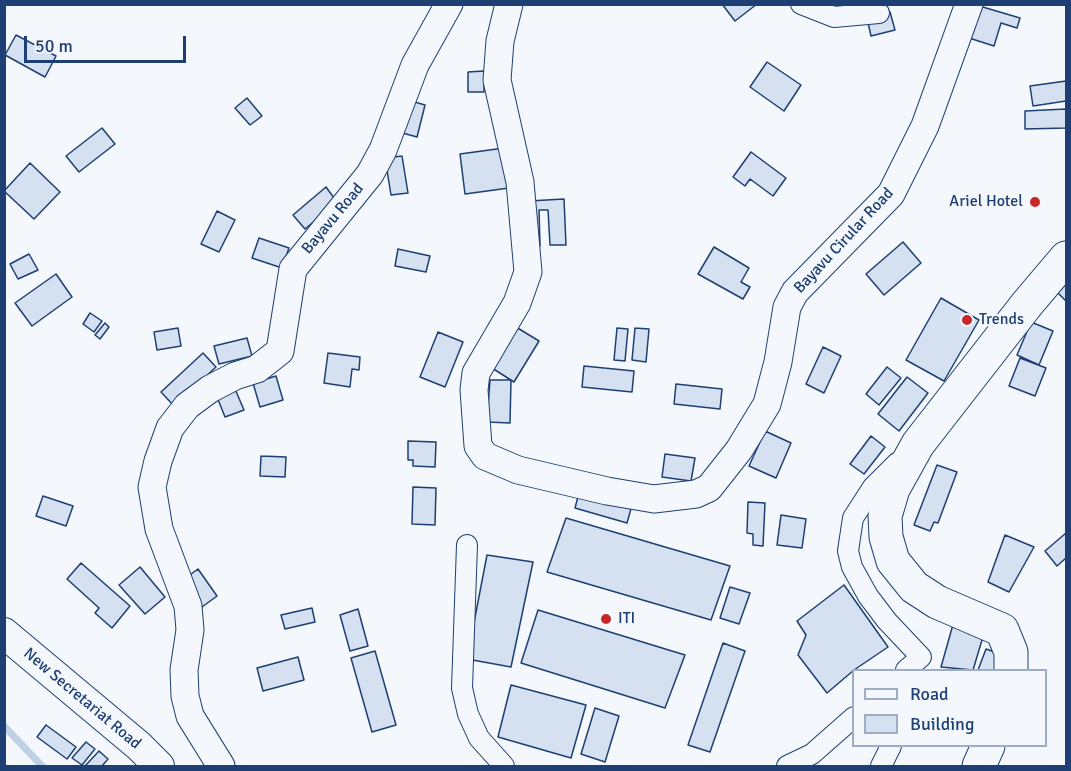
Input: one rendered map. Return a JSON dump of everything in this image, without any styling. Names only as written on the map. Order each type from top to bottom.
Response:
[{"type":"highway","points":[[1011,669],[1011,652],[1002,630],[937,602],[914,587],[893,561],[886,537],[885,516],[893,489],[918,444],[1026,304],[1066,258]]},
{"type":"highway","points":[[979,766],[988,747]]},
{"type":"main road","name":"New Secretariat Road","points":[[4,633],[139,746],[159,766]]},
{"type":"street","name":"Bayavu Road","points":[[221,766],[190,716],[184,670],[190,630],[188,606],[159,529],[152,487],[158,461],[170,428],[188,406],[226,380],[257,369],[280,351],[293,269],[370,174],[383,150],[415,65],[449,4]]},
{"type":"street","name":"Bayavu Cirular Road","points":[[509,4],[501,41],[497,80],[520,182],[528,272],[517,303],[476,373],[474,390],[478,446],[485,456],[518,470],[607,491],[654,499],[696,494],[709,488],[739,450],[767,404],[778,362],[787,307],[795,292],[891,194],[925,126],[969,4]]},
{"type":"street","points":[[801,4],[834,17],[879,13]]},
{"type":"street","points":[[909,669],[924,664],[868,596],[852,567],[848,550],[853,518],[873,487],[918,444]]},
{"type":"street","points":[[467,544],[462,688],[468,714],[479,738],[504,766]]},
{"type":"street","points":[[787,766],[812,754],[852,719]]},
{"type":"street","points":[[881,766],[890,747]]},
{"type":"building","points":[[722,4],[757,4],[735,21]]},
{"type":"building","points":[[976,5],[1020,18],[1017,28],[1001,23],[994,46],[966,37]]},
{"type":"building","points":[[890,12],[895,30],[871,36],[867,18]]},
{"type":"building","points":[[16,35],[56,56],[45,77],[5,55]]},
{"type":"building","points":[[767,62],[801,85],[784,111],[750,87]]},
{"type":"building","points":[[484,71],[484,92],[468,92],[468,72]]},
{"type":"building","points":[[1066,81],[1066,101],[1033,106],[1030,86]]},
{"type":"building","points":[[247,98],[262,116],[250,125],[235,108]]},
{"type":"building","points":[[408,100],[425,105],[417,137],[399,132]]},
{"type":"building","points":[[1066,109],[1066,128],[1025,129],[1025,111]]},
{"type":"building","points":[[102,128],[115,144],[79,172],[66,156]]},
{"type":"building","points":[[504,148],[509,188],[465,194],[460,154]]},
{"type":"building","points":[[751,152],[786,178],[773,196],[750,179],[745,186],[733,177]]},
{"type":"building","points":[[402,156],[408,193],[391,195],[385,158]]},
{"type":"building","points":[[30,163],[60,192],[34,219],[4,191]]},
{"type":"building","points":[[326,187],[337,202],[305,229],[293,215]]},
{"type":"building","points":[[564,199],[566,245],[550,245],[548,210],[539,210],[540,246],[531,246],[529,201]]},
{"type":"building","points":[[217,211],[235,220],[219,252],[201,244]]},
{"type":"building","points":[[259,238],[289,248],[282,268],[252,258]]},
{"type":"building","points":[[903,242],[921,263],[884,295],[866,274]]},
{"type":"building","points":[[714,247],[749,268],[741,282],[750,287],[743,299],[698,274]]},
{"type":"building","points":[[398,249],[430,256],[426,272],[395,266]]},
{"type":"building","points":[[29,254],[38,270],[18,279],[10,264]]},
{"type":"building","points":[[56,274],[72,297],[32,326],[15,303]]},
{"type":"building","points":[[1066,277],[1066,301],[1054,289]]},
{"type":"building","points":[[941,298],[979,320],[944,381],[906,360]]},
{"type":"building","points":[[90,313],[102,321],[94,332],[83,324]]},
{"type":"building","points":[[1031,322],[1053,331],[1039,365],[1017,355]]},
{"type":"building","points":[[105,323],[109,327],[100,339],[95,335]]},
{"type":"building","points":[[516,327],[539,341],[514,382],[492,368]]},
{"type":"building","points":[[178,328],[181,346],[157,350],[154,332]]},
{"type":"building","points":[[617,328],[628,329],[625,361],[614,360]]},
{"type":"building","points":[[635,328],[649,329],[646,362],[632,360]]},
{"type":"building","points":[[438,332],[463,342],[445,387],[420,377]]},
{"type":"building","points":[[247,338],[252,356],[219,364],[214,346]]},
{"type":"building","points":[[823,347],[841,356],[824,393],[806,384]]},
{"type":"building","points":[[203,353],[216,367],[174,406],[161,392]]},
{"type":"building","points":[[328,353],[360,357],[359,370],[352,369],[350,387],[324,383]]},
{"type":"building","points":[[1020,358],[1046,368],[1035,396],[1009,386]]},
{"type":"building","points":[[584,366],[634,371],[632,392],[582,387]]},
{"type":"building","points":[[887,367],[901,378],[879,405],[866,394]]},
{"type":"building","points":[[276,376],[283,400],[260,407],[253,383]]},
{"type":"building","points":[[907,377],[928,393],[899,431],[878,414]]},
{"type":"building","points":[[490,380],[511,380],[510,423],[487,422]]},
{"type":"building","points":[[676,384],[722,389],[720,409],[674,404]]},
{"type":"building","points":[[235,389],[244,410],[225,417],[217,397]]},
{"type":"building","points":[[765,431],[791,443],[776,478],[749,466]]},
{"type":"building","points":[[871,436],[885,447],[864,474],[850,464]]},
{"type":"building","points":[[408,441],[436,442],[435,467],[413,466],[413,460],[408,460]]},
{"type":"building","points":[[665,454],[695,458],[691,481],[662,477]]},
{"type":"building","points":[[261,456],[286,457],[285,477],[260,476]]},
{"type":"building","points":[[937,465],[957,472],[938,523],[934,522],[930,531],[914,525]]},
{"type":"building","points":[[413,487],[436,488],[435,525],[412,524]]},
{"type":"building","points":[[580,489],[632,505],[627,523],[575,508]]},
{"type":"building","points":[[43,496],[73,506],[66,526],[36,516]]},
{"type":"building","points":[[748,502],[765,503],[763,546],[753,545],[753,534],[747,533]]},
{"type":"building","points":[[781,515],[806,519],[802,548],[777,545]]},
{"type":"building","points":[[566,518],[730,566],[711,620],[547,572]]},
{"type":"building","points":[[1066,533],[1066,558],[1057,566],[1045,551]]},
{"type":"building","points":[[1005,535],[1034,547],[1009,592],[988,582]]},
{"type":"building","points":[[487,555],[533,562],[511,667],[467,659]]},
{"type":"building","points":[[81,563],[130,606],[112,628],[95,613],[99,608],[67,579]]},
{"type":"building","points":[[140,567],[165,597],[145,614],[119,585]]},
{"type":"building","points":[[198,569],[217,596],[202,607],[183,580]]},
{"type":"building","points":[[844,585],[888,647],[855,669],[852,669],[852,672],[827,693],[798,655],[806,635],[797,621]]},
{"type":"building","points":[[730,587],[750,593],[739,624],[720,618]]},
{"type":"building","points":[[312,608],[315,622],[285,629],[281,615]]},
{"type":"building","points":[[358,609],[368,646],[350,651],[340,615]]},
{"type":"building","points":[[538,610],[685,655],[665,708],[521,663]]},
{"type":"building","points":[[954,621],[985,630],[973,669],[941,667]]},
{"type":"building","points":[[723,643],[745,651],[710,752],[688,745]]},
{"type":"building","points":[[986,649],[1006,656],[1001,669],[978,669]]},
{"type":"building","points":[[375,651],[396,725],[372,732],[351,658]]},
{"type":"building","points":[[298,657],[304,680],[263,691],[257,668]]},
{"type":"building","points":[[511,685],[586,705],[571,758],[498,737]]},
{"type":"building","points":[[595,708],[619,716],[605,762],[581,754]]},
{"type":"building","points":[[46,725],[76,747],[67,759],[37,737]]},
{"type":"building","points":[[86,742],[95,749],[82,765],[72,758]]},
{"type":"building","points":[[99,751],[108,759],[102,766],[85,766]]},
{"type":"waterway","points":[[4,726],[42,766]]},
{"type":"place","name":"Ariel Hotel","points":[[1035,202]]},
{"type":"place","name":"Trends","points":[[967,320]]},
{"type":"place","name":"ITI","points":[[606,619]]}]
